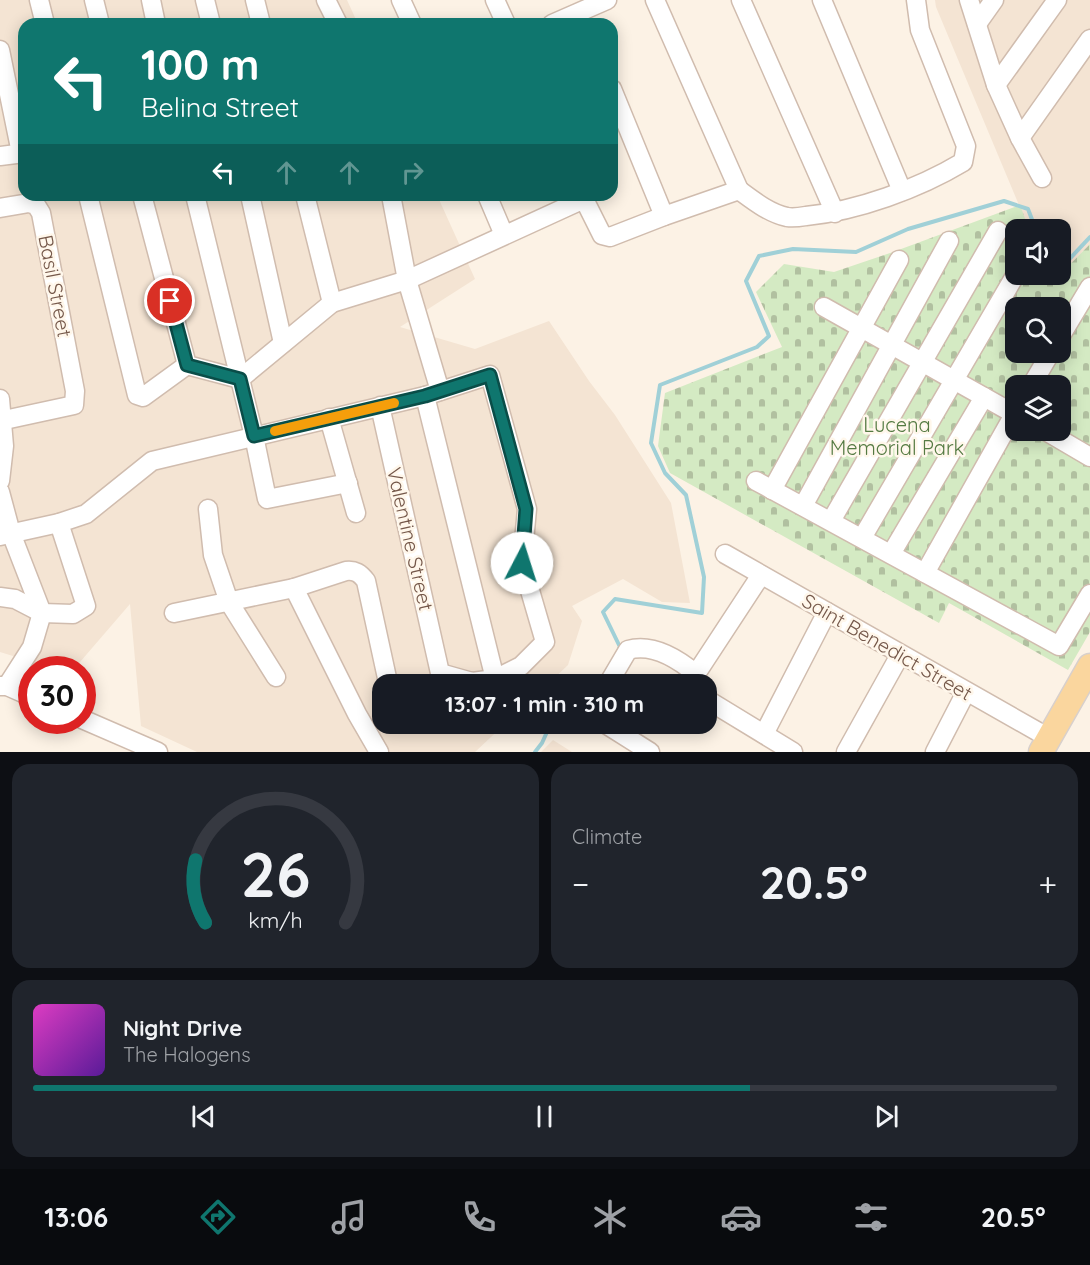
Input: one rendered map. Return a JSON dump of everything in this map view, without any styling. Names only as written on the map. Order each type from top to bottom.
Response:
[{"type":"main road","points":[[1045,745],[1090,666]]},
{"type":"street","points":[[39,0],[44,18]]},
{"type":"street","points":[[94,0],[98,18]]},
{"type":"street","points":[[151,0],[155,18]]},
{"type":"street","points":[[205,0],[209,18]]},
{"type":"street","points":[[255,0],[260,18]]},
{"type":"street","points":[[326,0],[335,18]]},
{"type":"street","points":[[401,0],[409,18]]},
{"type":"street","points":[[495,0],[503,18]]},
{"type":"street","points":[[566,18],[607,0]]},
{"type":"street","points":[[656,0],[739,190],[760,206],[789,218],[835,213],[902,190],[963,162],[966,146],[920,30],[916,0]]},
{"type":"street","points":[[741,0],[835,213]]},
{"type":"street","points":[[822,0],[902,190]]},
{"type":"street","points":[[969,0],[996,85],[1020,138],[1042,178]]},
{"type":"street","points":[[977,24],[994,0]]},
{"type":"street","points":[[996,85],[1057,0]]},
{"type":"street","points":[[1020,138],[1090,39]]},
{"type":"street","points":[[0,50],[18,131]]},
{"type":"street","points":[[618,103],[664,216]]},
{"type":"street","points":[[0,156],[18,154]]},
{"type":"street","points":[[585,201],[602,235],[610,237],[739,190]]},
{"type":"street","points":[[89,201],[136,394],[143,397],[151,393],[187,365]]},
{"type":"street","points":[[144,201],[187,365]]},
{"type":"street","points":[[196,201],[254,436],[267,499],[348,483]]},
{"type":"street","points":[[251,201],[283,343]]},
{"type":"street","points":[[306,201],[332,303]]},
{"type":"street","points":[[392,201],[407,280],[494,674]]},
{"type":"street","points":[[490,201],[504,235]]},
{"type":"street","points":[[240,379],[332,303],[407,280],[575,201]]},
{"type":"street","name":"Basil Street","points":[[0,208],[29,203],[36,205],[41,213],[75,391],[74,405],[1,421]]},
{"type":"street","points":[[831,521],[998,231]]},
{"type":"street","points":[[803,506],[950,241]]},
{"type":"street","points":[[772,490],[899,260]]},
{"type":"street","points":[[862,538],[1010,285]]},
{"type":"street","points":[[1071,319],[1090,288]]},
{"type":"street","points":[[824,308],[1005,408]]},
{"type":"street","points":[[187,365],[240,379]]},
{"type":"street","points":[[5,534],[59,524],[86,514],[152,461],[433,394],[490,375],[526,509],[522,563],[545,642],[521,666],[505,674]]},
{"type":"street","points":[[891,555],[984,397]]},
{"type":"street","points":[[0,399],[4,446],[0,481]]},
{"type":"street","name":"Valentine Street","points":[[380,406],[440,673],[444,674]]},
{"type":"street","points":[[329,418],[356,513]]},
{"type":"street","points":[[925,573],[1005,431]]},
{"type":"street","points":[[1063,441],[1090,456]]},
{"type":"street","points":[[756,481],[1059,646],[1090,594]]},
{"type":"street","points":[[0,494],[5,534],[42,613],[32,647],[4,686],[18,692]]},
{"type":"street","points":[[208,509],[213,555],[229,602],[276,677]]},
{"type":"street","points":[[0,597],[15,598],[42,613],[73,614],[86,606],[59,524]]},
{"type":"street","name":"Saint Benedict Street","points":[[725,554],[966,692],[1045,745]]},
{"type":"street","points":[[174,613],[294,588],[353,570],[366,581],[386,674]]},
{"type":"street","points":[[698,674],[761,575]]},
{"type":"street","points":[[294,588],[357,714],[379,752]]},
{"type":"street","points":[[764,734],[826,612]]},
{"type":"street","points":[[614,674],[628,650],[639,647],[662,653],[682,663],[691,674]]},
{"type":"street","points":[[846,752],[900,655]]},
{"type":"street","points":[[934,752],[966,692]]},
{"type":"street","points":[[717,706],[793,752]]},
{"type":"street","points":[[96,725],[158,752]]},
{"type":"street","points":[[621,734],[650,752]]},
{"type":"shaded area","points":[[0,0],[347,0],[355,18],[18,18],[18,201],[440,201],[475,279],[400,327],[475,349],[549,321],[615,415],[671,503],[690,603],[662,602],[623,579],[572,606],[582,621],[568,665],[559,674],[372,674],[372,734],[494,734],[475,752],[197,752],[141,726],[130,604],[85,656],[18,658],[0,652]]},
{"type":"shaded area","points":[[935,0],[1090,0],[1090,244],[1071,264],[1071,219],[1025,219]]},
{"type":"shaded area","points":[[553,740],[572,752],[541,752]]},
{"type":"green space","name":"Lucena Memorial Park","points":[[1020,205],[1025,219],[1005,219],[1005,285],[1071,285],[1071,263],[1090,244],[1090,632],[1068,670],[949,603],[939,623],[670,473],[658,446],[665,393],[782,347],[756,292],[784,264],[834,272]]},
{"type":"waterway","points":[[619,649],[603,612],[615,599],[702,613],[704,577],[686,495],[665,473],[651,443],[660,385],[757,347],[769,336],[746,281],[759,256],[793,249],[856,252],[908,229],[1004,201],[1028,209],[1032,219]]},
{"type":"waterway","points":[[1071,257],[1090,237]]},
{"type":"waterway","points":[[535,752],[546,734]]},
{"type":"slow traffic","points":[[275,431],[394,403]]},
{"type":"route","points":[[170,301],[187,365],[240,379],[254,436],[425,396],[490,375],[526,509],[522,563]]}]
